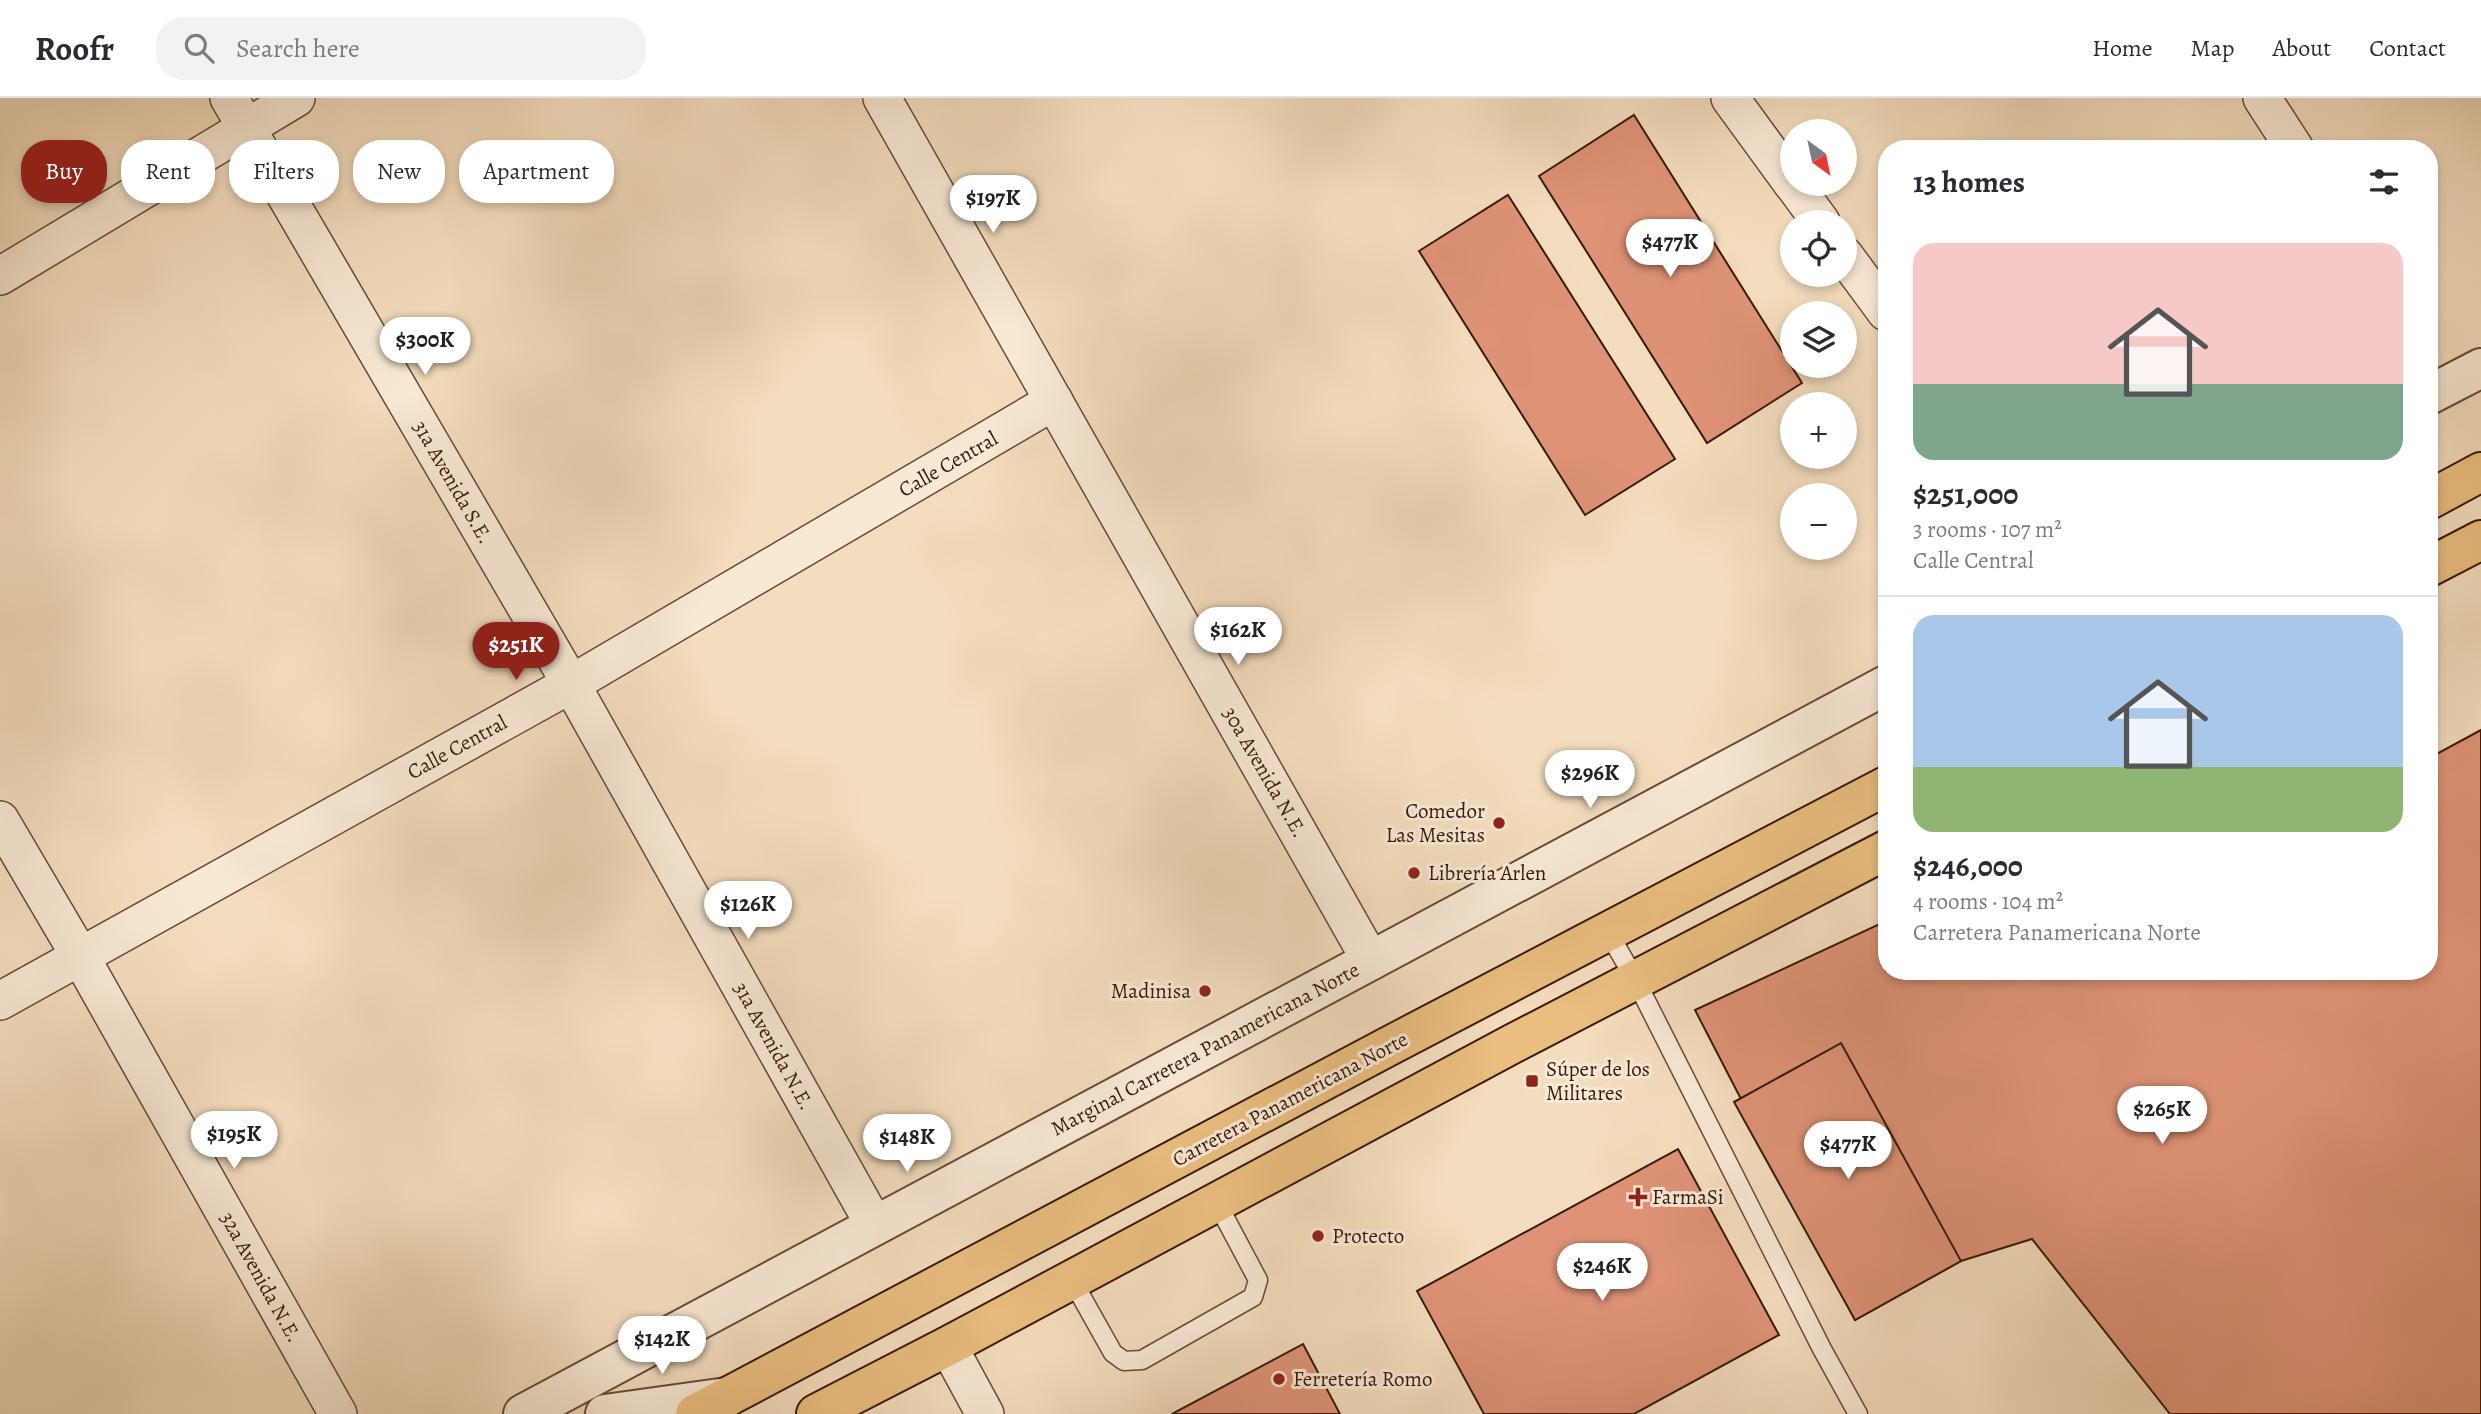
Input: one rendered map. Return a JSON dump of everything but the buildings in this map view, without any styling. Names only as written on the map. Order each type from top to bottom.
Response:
[{"type":"highway","points":[[2438,495],[2481,472]]},
{"type":"highway","points":[[2438,562],[2481,540]]},
{"type":"highway","name":"Carretera Panamericana Norte","points":[[711,1406],[1878,790]]},
{"type":"highway","points":[[816,1414],[1514,1043],[1878,854]]},
{"type":"street","points":[[0,276],[237,113],[296,98]]},
{"type":"street","name":"30a Avenida N.E.","points":[[881,98],[1371,961]]},
{"type":"street","points":[[1730,98],[1780,167]]},
{"type":"street","points":[[2262,98],[2289,140]]},
{"type":"street","name":"31a Avenida S.E.","points":[[237,113],[571,684]]},
{"type":"street","points":[[1857,272],[1878,301]]},
{"type":"street","points":[[2438,382],[2481,368]]},
{"type":"street","name":"Calle Central","points":[[0,1001],[571,684],[1054,401]]},
{"type":"street","name":"31a Avenida N.E.","points":[[571,684],[875,1226]]},
{"type":"street","name":"Marginal Carretera Panamericana Norte","points":[[523,1414],[1878,689]]},
{"type":"street","name":"32a Avenida N.E.","points":[[0,820],[80,956],[338,1414]]},
{"type":"street","points":[[948,1346],[985,1414]]},
{"type":"street","points":[[605,1414],[711,1406]]},
{"type":"lane","points":[[1608,932],[1636,981],[1822,1349],[1858,1414]]},
{"type":"lane","points":[[1072,1280],[1113,1353],[1124,1361],[1142,1360],[1253,1297],[1258,1280],[1217,1203]]},
{"type":"place","name":"Comedor Las Mesitas","points":[[1499,823]]},
{"type":"place","name":"Librería Arlen","points":[[1414,873]]},
{"type":"place","name":"Madinisa","points":[[1205,991]]},
{"type":"place","name":"Súper de los Militares","points":[[1532,1081]]},
{"type":"place","name":"FarmaSi","points":[[1638,1197]]},
{"type":"place","name":"Protecto","points":[[1318,1236]]},
{"type":"place","name":"Ferretería Romo","points":[[1279,1379]]}]
